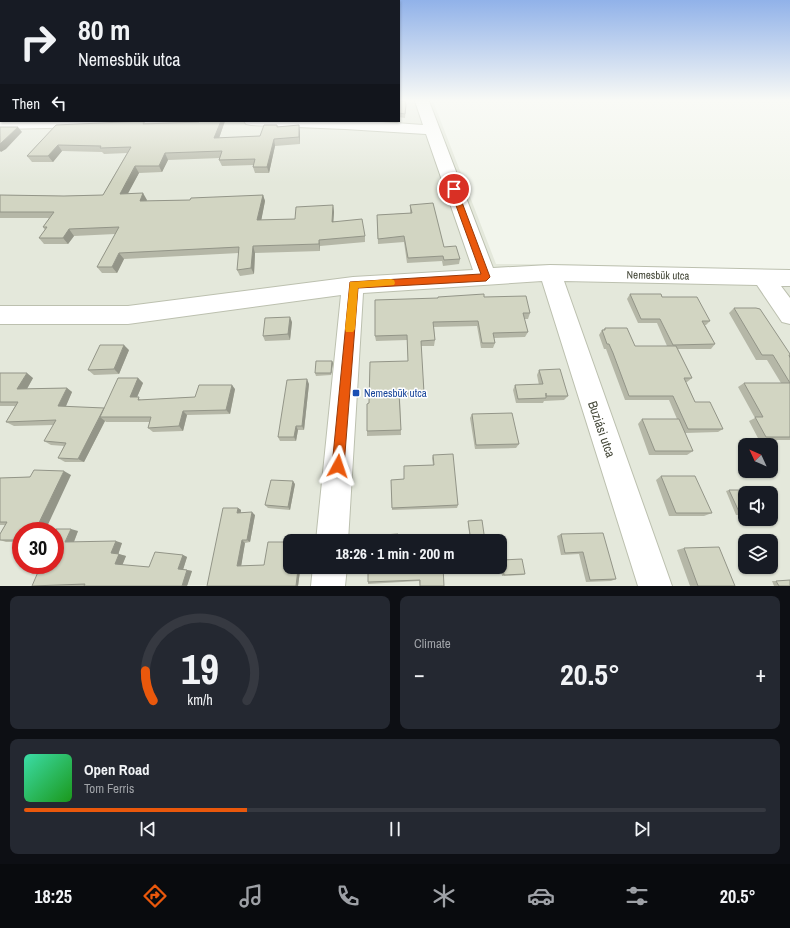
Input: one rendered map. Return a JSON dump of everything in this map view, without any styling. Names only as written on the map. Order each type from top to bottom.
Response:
[{"type":"street","points":[[408,128],[432,130],[486,277]]},
{"type":"street","name":"Nemesbük utca","points":[[0,315],[128,315],[353,285],[550,273],[790,278]]},
{"type":"street","name":"Buziási utca","points":[[550,273],[655,586]]},
{"type":"street","points":[[763,277],[790,315]]},
{"type":"street","points":[[333,534],[353,285]]},
{"type":"street","points":[[328,586],[329,574]]},
{"type":"shaded area","points":[[0,128],[444,128],[496,264],[790,270],[790,586],[0,586]]},
{"type":"building","points":[[0,128],[17,128],[0,144]]},
{"type":"building","points":[[53,128],[218,128],[214,138],[260,136],[263,128],[299,128],[299,137],[274,139],[267,167],[253,167],[255,159],[219,160],[222,151],[165,153],[159,166],[135,166],[120,194],[143,193],[140,201],[190,200],[191,198],[263,195],[257,220],[295,219],[296,207],[333,205],[332,222],[362,219],[365,236],[319,240],[319,244],[253,246],[251,268],[237,270],[239,247],[119,253],[112,267],[97,267],[119,227],[69,229],[63,238],[39,238],[47,227],[43,227],[54,212],[0,212],[0,195],[103,195],[131,147],[100,148],[101,146],[58,145],[48,156],[27,156]]},
{"type":"building","points":[[433,203],[444,247],[456,246],[460,259],[444,260],[443,256],[408,258],[404,236],[378,239],[377,215],[412,213],[410,205]]},
{"type":"building","points":[[484,294],[484,297],[526,296],[530,313],[523,313],[528,332],[493,333],[495,343],[482,343],[478,321],[433,322],[435,340],[421,341],[424,393],[399,393],[401,430],[367,431],[370,362],[408,361],[407,335],[375,336],[375,300],[438,298]]},
{"type":"building","points":[[630,294],[661,294],[662,297],[697,297],[710,321],[702,321],[715,344],[673,345],[660,319],[641,319]]},
{"type":"building","points":[[734,308],[760,309],[790,354],[790,383],[773,355],[762,355]]},
{"type":"building","points":[[290,317],[288,334],[263,336],[265,318]]},
{"type":"building","points":[[605,328],[627,328],[635,346],[676,346],[692,378],[684,378],[695,402],[710,402],[723,429],[688,429],[673,396],[629,396],[613,353],[609,344],[607,344],[602,330],[605,330]]},
{"type":"building","points":[[100,345],[124,345],[114,369],[88,370]]},
{"type":"building","points":[[316,361],[332,361],[331,373],[315,373]]},
{"type":"building","points":[[560,369],[568,396],[546,396],[546,398],[518,399],[515,385],[543,384],[539,370]]},
{"type":"building","points":[[0,373],[27,373],[17,389],[67,388],[58,406],[104,408],[78,459],[58,458],[66,443],[44,441],[56,420],[6,422],[18,402],[0,402]]},
{"type":"building","points":[[118,378],[138,378],[130,397],[139,397],[138,400],[195,397],[199,385],[232,385],[226,410],[183,411],[179,426],[148,428],[151,417],[100,417]]},
{"type":"building","points":[[307,379],[302,426],[296,426],[294,437],[278,437],[287,380]]},
{"type":"building","points":[[744,383],[790,383],[790,437],[766,437],[755,417],[763,417]]},
{"type":"building","points":[[512,413],[519,444],[476,445],[472,414]]},
{"type":"building","points":[[642,419],[679,419],[693,451],[655,451]]},
{"type":"building","points":[[453,454],[458,505],[392,508],[391,480],[404,479],[404,466],[434,465],[433,455]]},
{"type":"building","points":[[34,470],[64,471],[39,522],[12,522],[12,540],[0,540],[0,534],[7,522],[0,522],[0,478],[30,477]]},
{"type":"building","points":[[661,476],[695,476],[712,513],[676,513]]},
{"type":"building","points":[[271,480],[293,481],[288,507],[265,505]]},
{"type":"building","points":[[729,490],[738,490],[738,510]]},
{"type":"building","points":[[223,508],[238,508],[237,513],[252,512],[247,540],[242,540],[237,566],[264,565],[268,542],[283,542],[283,574],[297,574],[296,586],[207,586]]},
{"type":"building","points":[[482,520],[484,534],[470,534],[468,521]]},
{"type":"building","points":[[64,529],[71,529],[65,542],[116,541],[111,553],[119,554],[115,564],[149,567],[155,552],[183,555],[178,569],[187,570],[182,586],[84,586],[85,584],[32,586],[37,574],[64,574]]},
{"type":"building","points":[[603,533],[616,579],[590,580],[583,552],[565,553],[561,534]]},
{"type":"building","points":[[719,547],[735,586],[698,586],[684,548]]},
{"type":"building","points":[[522,559],[525,574],[504,575],[507,574],[507,560]]},
{"type":"building","points":[[368,574],[443,574],[444,586],[420,586],[420,580],[368,582]]},
{"type":"building","points":[[790,580],[790,586],[779,586],[776,581]]},
{"type":"slow traffic","points":[[350,329],[353,285],[391,283]]},
{"type":"place","name":"Nemesbük utca","points":[[356,393]]},
{"type":"route","points":[[338,466],[353,285],[486,277],[454,189]]}]
